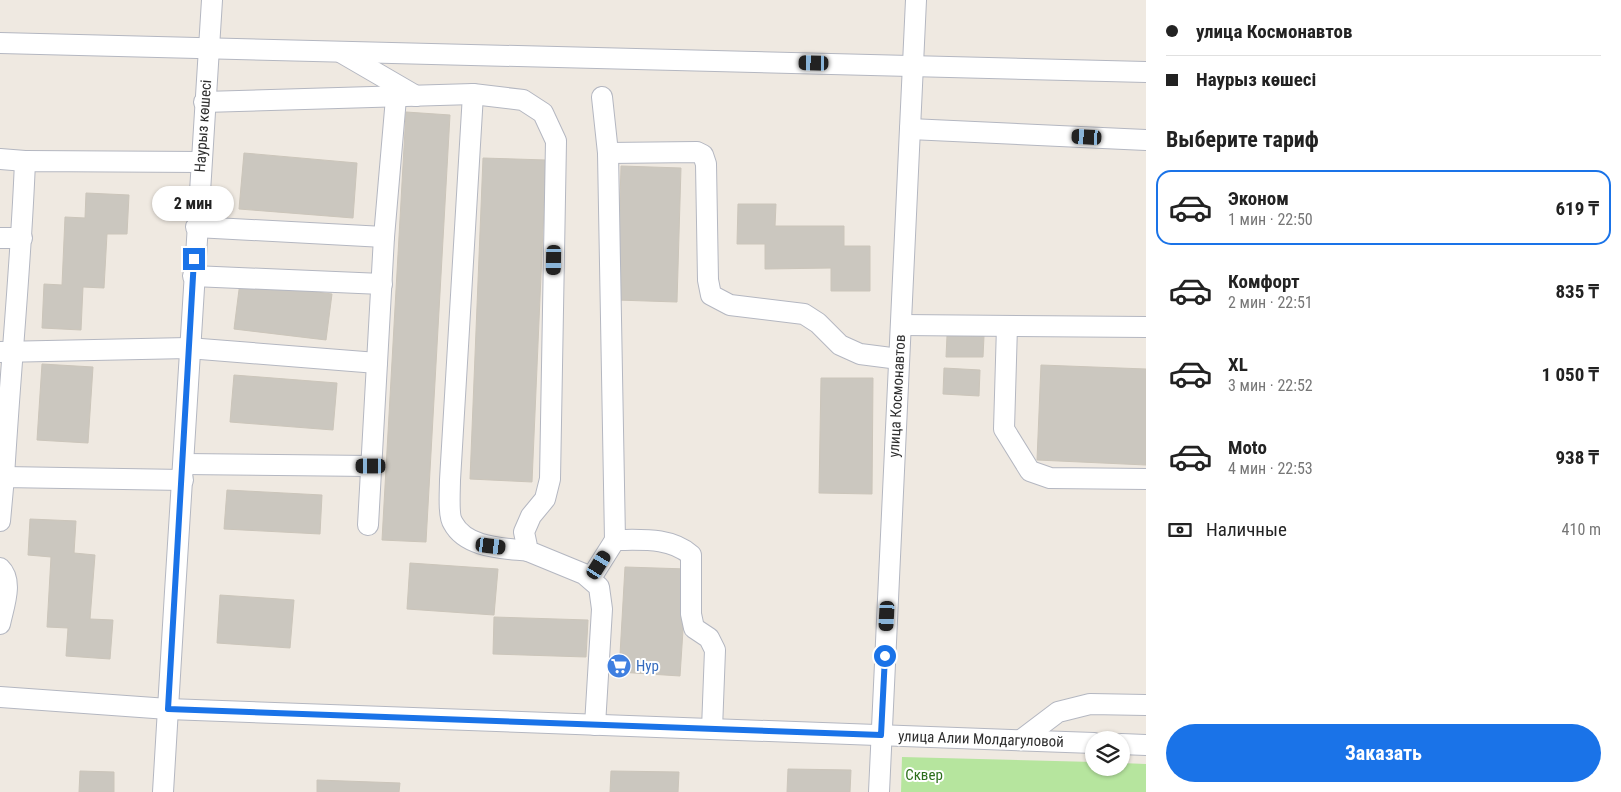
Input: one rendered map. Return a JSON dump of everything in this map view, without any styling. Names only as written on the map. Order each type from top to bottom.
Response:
[{"type":"street","name":"Наурыз көшесі","points":[[163,792],[183,472],[188,348],[212,0]]},
{"type":"street","name":"улица Космонавтов","points":[[879,792],[916,0]]},
{"type":"street","points":[[0,43],[1146,72]]},
{"type":"street","points":[[340,52],[406,97]]},
{"type":"street","points":[[204,102],[473,94],[523,100],[543,113],[556,141],[550,479],[545,499],[531,516],[524,532],[528,550]]},
{"type":"street","points":[[473,94],[450,480],[452,522],[464,536],[491,546],[528,550],[591,578],[599,587],[602,609],[595,725]]},
{"type":"street","points":[[368,525],[384,237],[406,97]]},
{"type":"street","points":[[591,578],[615,540],[608,153],[602,97]]},
{"type":"street","points":[[910,129],[1146,140]]},
{"type":"street","points":[[608,153],[697,152],[703,156],[706,164],[708,280],[711,295],[730,305],[804,314],[818,323],[840,345],[860,354],[899,359]]},
{"type":"street","points":[[0,159],[25,161],[200,162]]},
{"type":"street","points":[[0,521],[4,477],[6,352],[22,238],[25,161]]},
{"type":"street","points":[[196,227],[384,237]]},
{"type":"street","points":[[0,238],[22,238]]},
{"type":"street","points":[[193,276],[382,284]]},
{"type":"street","points":[[901,325],[1146,327]]},
{"type":"street","points":[[1007,326],[1004,429],[1030,471],[1050,478],[1146,479]]},
{"type":"street","points":[[6,352],[188,348],[377,363]]},
{"type":"street","points":[[4,477],[371,466]]},
{"type":"street","points":[[615,540],[663,541],[683,548],[692,555],[691,614],[694,628],[709,638],[715,650],[712,729]]},
{"type":"street","points":[[0,568],[4,571],[8,583],[0,624]]},
{"type":"street","name":"улица Алии Молдагуловой","points":[[0,697],[168,709],[1085,743]]},
{"type":"street","points":[[1021,740],[1058,712],[1090,704],[1146,706]]},
{"type":"street","points":[[1130,744],[1146,745]]},
{"type":"green space","name":"Сквер","points":[[902,757],[1085,762],[1085,776],[1130,776],[1130,763],[1146,764],[1146,792],[901,792]]},
{"type":"building","points":[[406,112],[450,115],[426,542],[382,540]]},
{"type":"building","points":[[244,153],[357,163],[353,218],[239,209]]},
{"type":"building","points":[[483,158],[546,160],[532,482],[470,479]]},
{"type":"building","points":[[621,166],[681,168],[677,302],[617,300]]},
{"type":"building","points":[[86,193],[129,195],[127,234],[107,234],[104,288],[83,287],[81,330],[42,328],[44,284],[62,285],[65,217],[85,218]]},
{"type":"building","points":[[738,204],[776,204],[775,226],[844,226],[844,246],[870,246],[870,291],[831,291],[831,268],[765,269],[765,244],[737,244]]},
{"type":"building","points":[[240,282],[332,294],[326,340],[234,329]]},
{"type":"building","points":[[947,336],[984,336],[983,357],[946,357]]},
{"type":"building","points":[[42,364],[93,367],[88,443],[37,440]]},
{"type":"building","points":[[1041,365],[1146,369],[1146,465],[1037,460]]},
{"type":"building","points":[[944,368],[980,370],[979,396],[943,394]]},
{"type":"building","points":[[234,375],[337,383],[333,430],[230,422]]},
{"type":"building","points":[[821,378],[873,378],[872,494],[819,493]]},
{"type":"building","points":[[227,490],[322,495],[320,534],[224,529]]},
{"type":"building","points":[[30,519],[76,521],[74,553],[95,555],[90,619],[113,620],[110,659],[66,656],[68,628],[47,627],[51,557],[28,555]]},
{"type":"building","points":[[410,563],[498,569],[494,615],[407,609]]},
{"type":"building","points":[[625,567],[687,569],[680,676],[619,672]]},
{"type":"building","points":[[220,595],[294,600],[290,648],[217,643]]},
{"type":"building","points":[[494,617],[588,620],[586,657],[493,654]]},
{"type":"building","points":[[788,769],[851,770],[850,792],[787,792]]},
{"type":"building","points":[[80,771],[114,772],[114,792],[79,792]]},
{"type":"building","points":[[611,771],[679,772],[678,792],[610,792]]},
{"type":"building","points":[[317,780],[400,783],[399,792],[317,792]]},
{"type":"place","name":"Нур","points":[[619,666]]},
{"type":"route","points":[[194,259],[188,348],[183,480],[168,709],[881,735],[885,656]]}]
